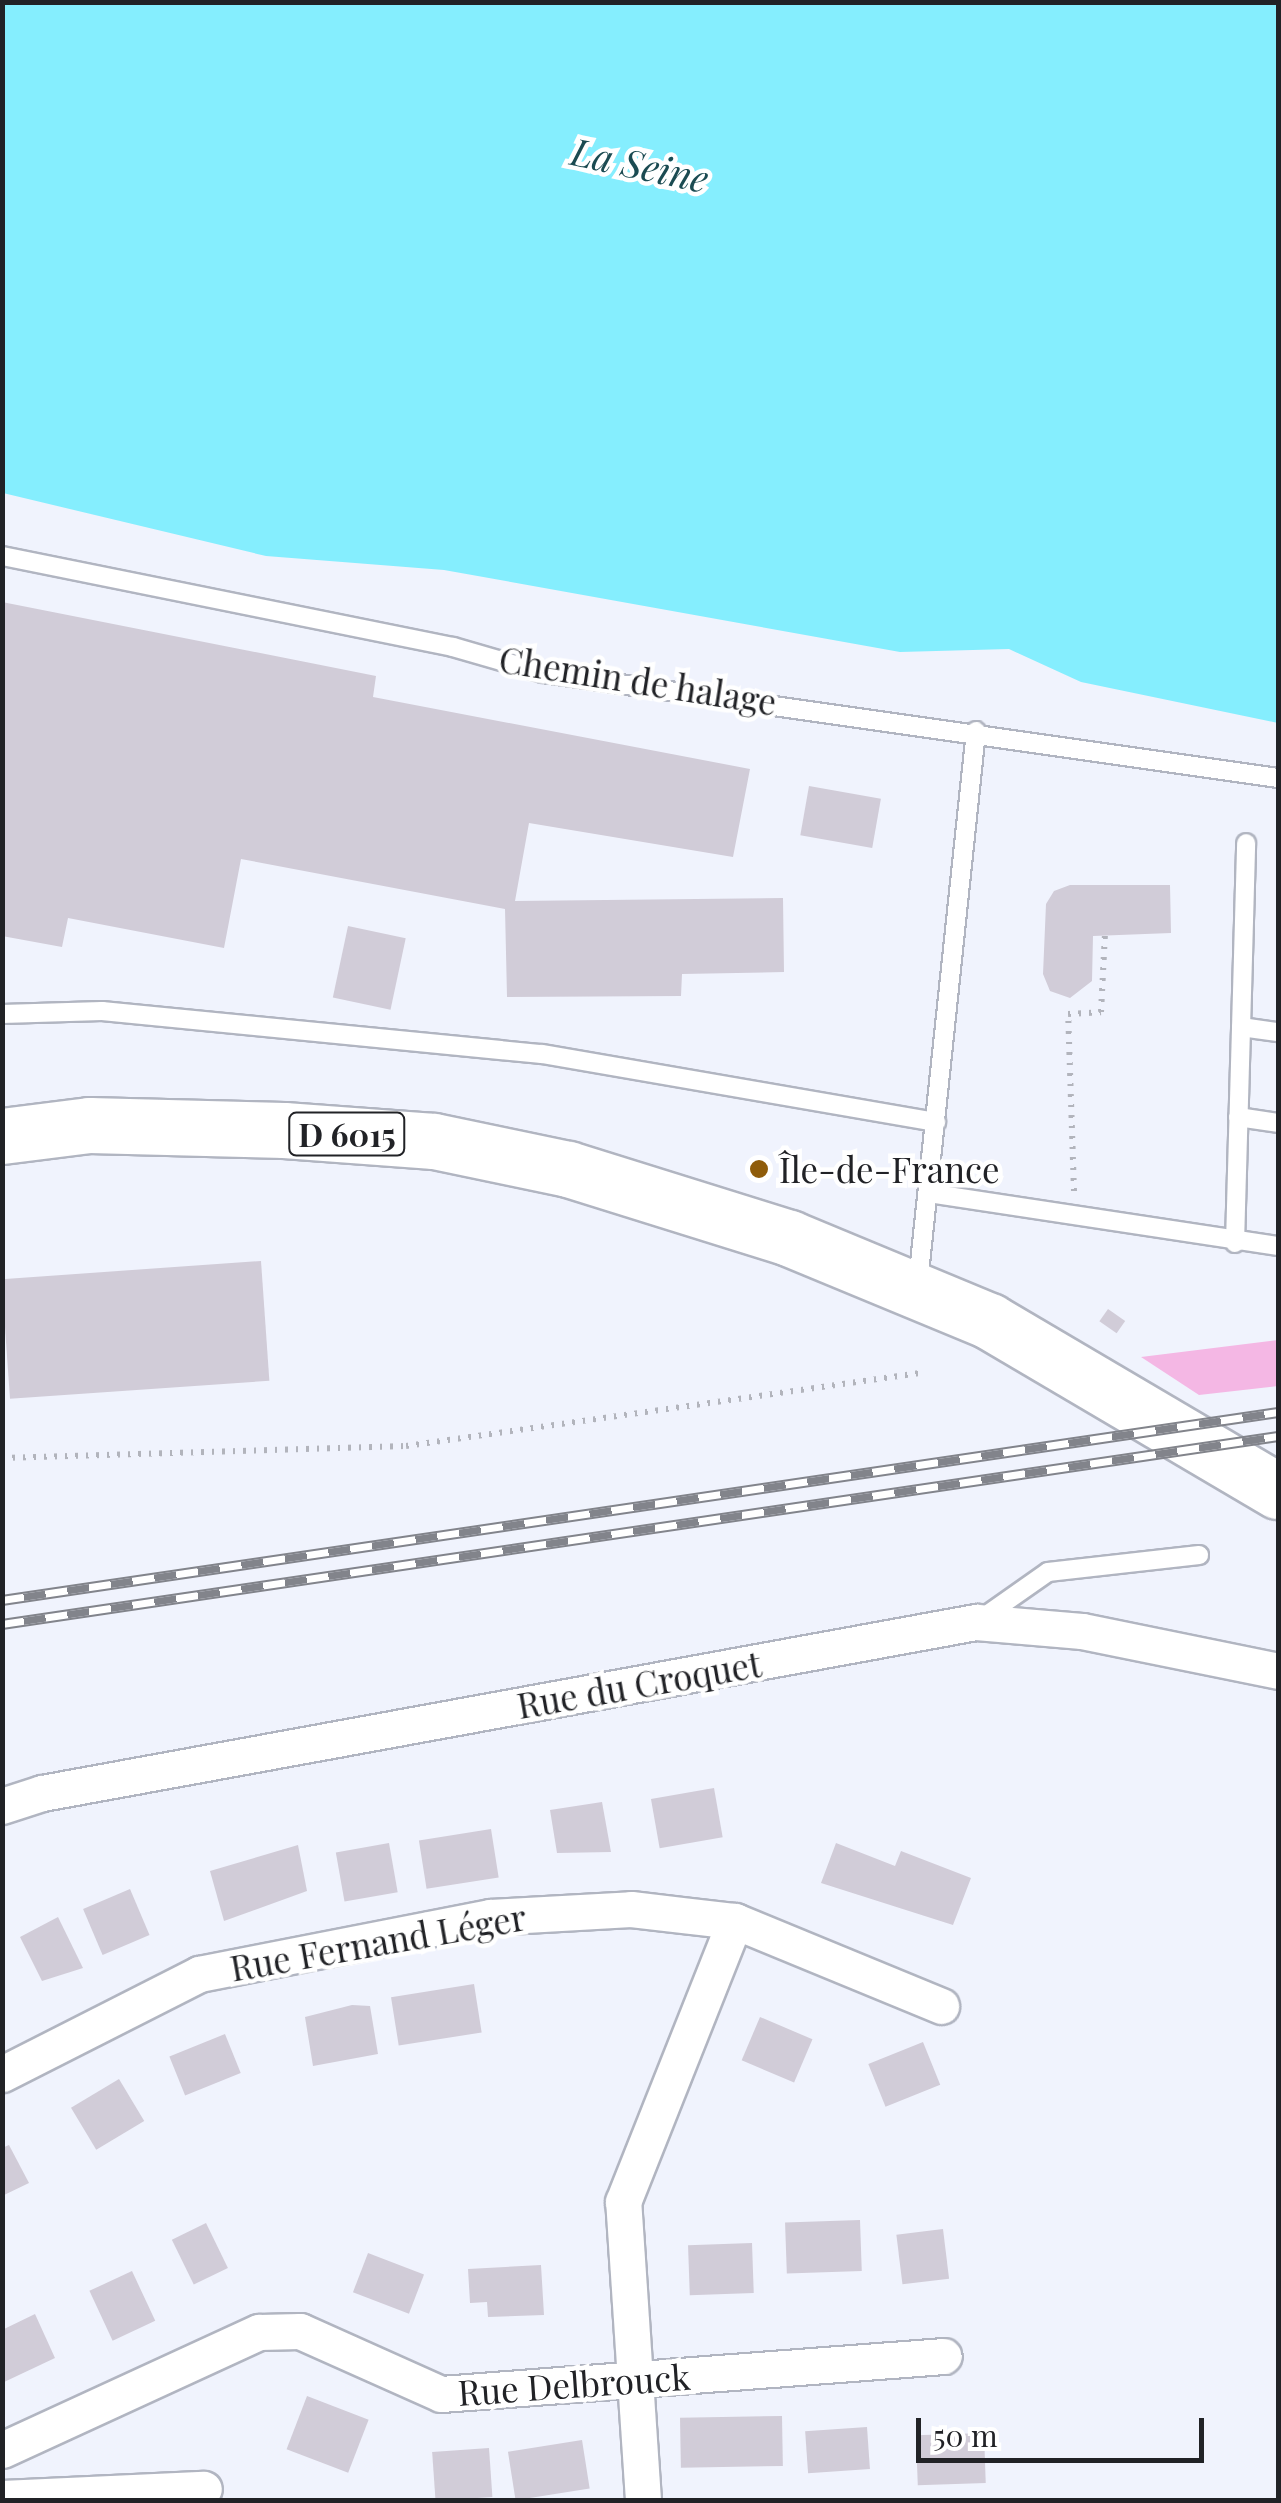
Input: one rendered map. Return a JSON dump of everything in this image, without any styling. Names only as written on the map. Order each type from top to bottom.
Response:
[{"type":"main road","name":"D 6015","points":[[2,1136],[89,1126],[434,1140],[601,1179],[789,1238],[917,1289],[1058,1358],[1278,1491]]},
{"type":"street","name":"Rue du Croquet","points":[[2,1806],[42,1793],[976,1622],[1082,1631],[1278,1671]]},
{"type":"street","name":"Rue Fernand Léger","points":[[2,2074],[200,1974],[490,1917],[631,1909],[735,1921],[941,2006]]},
{"type":"street","points":[[643,2500],[623,2202],[735,1921]]},
{"type":"street","name":"Rue Delbrouck","points":[[2,2450],[259,2332],[300,2331],[441,2394],[944,2356]]},
{"type":"street","points":[[2,2498],[204,2489]]},
{"type":"lane","name":"Chemin de halage","points":[[2,556],[454,648],[543,672],[976,731],[1278,778]]},
{"type":"lane","points":[[917,1289],[976,731]]},
{"type":"lane","points":[[1235,1243],[1246,843]]},
{"type":"lane","points":[[2,1014],[102,1011],[542,1054],[936,1122]]},
{"type":"lane","points":[[1241,1027],[1278,1032]]},
{"type":"lane","points":[[1238,1117],[1278,1123]]},
{"type":"lane","points":[[928,1193],[1235,1243],[1278,1246]]},
{"type":"lane","points":[[976,1622],[1048,1572],[1199,1555]]},
{"type":"path","points":[[1075,1217],[1068,1014],[1101,1012],[1106,934]]},
{"type":"path","points":[[2,1458],[406,1446],[920,1373]]},
{"type":"shaded area","points":[[1278,1340],[1278,1386],[1199,1395],[1141,1357]]},
{"type":"water","name":"La Seine","points":[[3,2],[1278,3],[1278,723],[1081,682],[1009,649],[900,652],[444,570],[266,556],[3,493]]},
{"type":"building","points":[[2,602],[376,676],[373,697],[750,769],[733,857],[529,823],[515,901],[783,898],[784,972],[682,974],[681,996],[507,997],[505,909],[241,859],[224,948],[68,918],[62,947],[2,936]]},
{"type":"building","points":[[809,786],[881,799],[872,848],[800,835]]},
{"type":"building","points":[[1070,885],[1170,885],[1171,933],[1093,936],[1092,981],[1070,998],[1050,991],[1043,974],[1046,904],[1054,891]]},
{"type":"building","points":[[348,926],[406,938],[391,1010],[333,997]]},
{"type":"building","points":[[261,1261],[269,1381],[10,1399],[2,1279]]},
{"type":"building","points":[[1108,1309],[1125,1321],[1117,1333],[1099,1321]]},
{"type":"building","points":[[714,1788],[723,1837],[660,1848],[651,1799]]},
{"type":"building","points":[[602,1802],[611,1852],[557,1853],[550,1810]]},
{"type":"building","points":[[491,1829],[499,1877],[427,1889],[419,1840]]},
{"type":"building","points":[[389,1843],[398,1892],[345,1902],[336,1852]]},
{"type":"building","points":[[836,1843],[895,1866],[901,1851],[971,1878],[953,1925],[821,1883]]},
{"type":"building","points":[[298,1845],[307,1891],[224,1921],[210,1871]]},
{"type":"building","points":[[130,1889],[150,1935],[103,1955],[83,1909]]},
{"type":"building","points":[[58,1917],[83,1968],[42,1981],[20,1937]]},
{"type":"building","points":[[474,1984],[482,2032],[399,2046],[391,1997]]},
{"type":"building","points":[[352,2005],[370,2006],[378,2054],[313,2066],[305,2017]]},
{"type":"building","points":[[760,2017],[812,2039],[794,2083],[742,2060]]},
{"type":"building","points":[[225,2034],[241,2073],[185,2095],[169,2056]]},
{"type":"building","points":[[923,2042],[940,2085],[886,2107],[868,2064]]},
{"type":"building","points":[[119,2079],[144,2121],[96,2150],[71,2108]]},
{"type":"building","points":[[9,2145],[29,2183],[2,2196],[2,2148]]},
{"type":"building","points":[[860,2220],[862,2271],[787,2274],[785,2223]]},
{"type":"building","points":[[206,2223],[228,2268],[194,2285],[172,2240]]},
{"type":"building","points":[[943,2229],[949,2279],[902,2284],[896,2235]]},
{"type":"building","points":[[752,2243],[754,2293],[690,2295],[688,2245]]},
{"type":"building","points":[[368,2253],[424,2275],[409,2314],[353,2292]]},
{"type":"building","points":[[541,2265],[544,2315],[488,2317],[487,2302],[470,2303],[468,2269]]},
{"type":"building","points":[[132,2271],[155,2321],[113,2341],[89,2291]]},
{"type":"building","points":[[35,2314],[55,2358],[2,2383],[2,2330]]},
{"type":"building","points":[[307,2396],[369,2420],[348,2473],[287,2449]]},
{"type":"building","points":[[782,2416],[783,2466],[681,2468],[680,2418]]},
{"type":"building","points":[[867,2427],[870,2469],[808,2473],[805,2431]]},
{"type":"building","points":[[984,2433],[986,2483],[918,2485],[916,2435]]},
{"type":"building","points":[[582,2440],[590,2488],[516,2500],[508,2452]]},
{"type":"building","points":[[489,2448],[492,2497],[435,2500],[432,2452]]},
{"type":"railway","points":[[2,1600],[1278,1412]]},
{"type":"railway","points":[[2,1624],[1278,1436]]},
{"type":"place","name":"Île-de-France","points":[[759,1169]]}]
